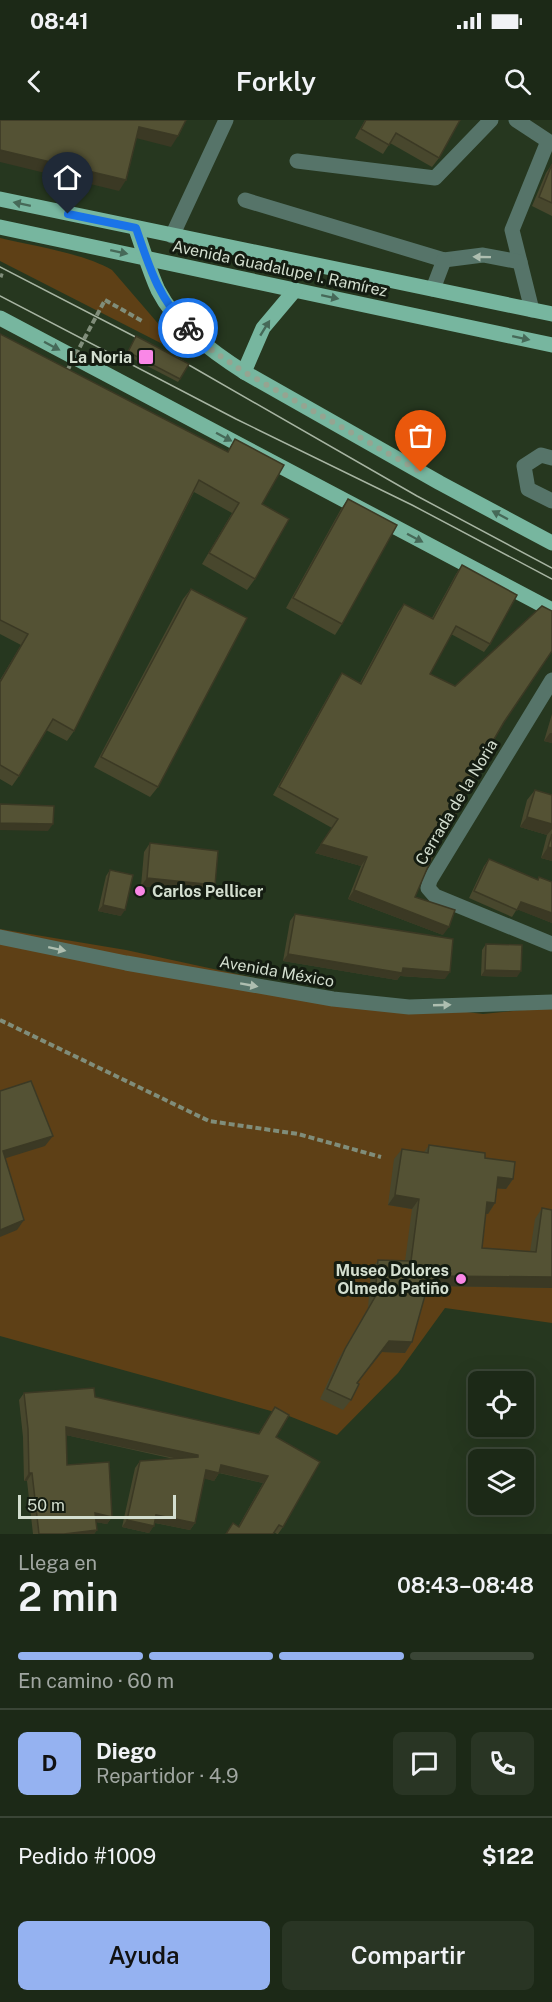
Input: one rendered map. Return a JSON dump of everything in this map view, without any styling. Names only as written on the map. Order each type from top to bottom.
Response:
[{"type":"main road","name":"Avenida Guadalupe I. Ramírez","points":[[0,199],[552,314]]},
{"type":"main road","name":"Avenida Guadalupe I. Ramírez","points":[[0,227],[551,342]]},
{"type":"main road","points":[[136,228],[157,288],[172,311],[213,351],[244,372],[440,483],[552,543]]},
{"type":"main road","points":[[244,372],[263,328],[295,290]]},
{"type":"main road","points":[[0,318],[552,610]]},
{"type":"street","points":[[172,236],[226,120]]},
{"type":"street","points":[[297,160],[435,178],[491,120]]},
{"type":"street","points":[[516,120],[548,141],[512,230],[532,310]]},
{"type":"street","points":[[245,200],[444,260],[483,255],[520,262]]},
{"type":"street","points":[[432,289],[444,260]]},
{"type":"street","points":[[552,458],[541,455],[524,466],[528,489],[552,501]]},
{"type":"street","name":"Cerrada de la Noria","points":[[552,682],[430,880],[428,888],[435,896],[552,944]]},
{"type":"street","name":"Avenida México","points":[[0,937],[126,963],[333,999],[409,1007],[552,1002]]},
{"type":"path","points":[[67,371],[105,300],[144,322]]},
{"type":"path","points":[[0,1020],[209,1121],[298,1134],[381,1157]]},
{"type":"shaded area","points":[[0,238],[87,259],[112,270],[186,356],[0,261]]},
{"type":"shaded area","points":[[0,929],[126,950],[338,996],[483,1014],[552,1007],[552,1323],[445,1308],[398,1373],[337,1435],[289,1416],[0,1336]]},
{"type":"building","points":[[0,120],[186,120],[178,136],[139,127],[126,180],[0,150]]},
{"type":"building","points":[[366,120],[460,120],[439,158],[396,133],[389,145],[361,129]]},
{"type":"building","points":[[552,164],[552,203],[539,197]]},
{"type":"building","points":[[0,334],[228,452],[235,439],[284,465],[262,504],[289,519],[255,579],[209,553],[239,503],[199,480],[74,731],[53,719],[19,776],[0,765],[0,682],[28,634],[0,620]]},
{"type":"building","points":[[136,336],[189,364],[180,379],[128,352]]},
{"type":"building","points":[[348,499],[397,525],[342,624],[293,598]]},
{"type":"building","points":[[462,565],[517,595],[490,644],[456,626],[430,674],[455,686],[542,606],[552,611],[552,651],[504,722],[478,767],[480,768],[455,816],[452,814],[415,897],[455,910],[449,927],[354,890],[367,857],[321,844],[338,819],[279,787],[342,673],[361,684],[404,604],[433,619]]},
{"type":"building","points":[[191,589],[247,618],[158,787],[101,757]]},
{"type":"building","points":[[535,790],[552,795],[552,824],[527,817]]},
{"type":"building","points":[[0,804],[54,806],[53,824],[0,823]]},
{"type":"building","points":[[552,834],[552,848],[548,847]]},
{"type":"building","points":[[150,843],[218,851],[215,885],[147,878]]},
{"type":"building","points":[[489,859],[538,880],[539,877],[552,882],[552,913],[521,902],[517,910],[474,891]]},
{"type":"building","points":[[110,870],[133,875],[125,910],[103,905]]},
{"type":"building","points":[[295,914],[453,939],[450,972],[403,968],[402,973],[288,954]]},
{"type":"building","points":[[486,944],[522,945],[521,971],[485,970]]},
{"type":"building","points":[[31,1081],[53,1136],[3,1151],[24,1220],[0,1230],[0,1091]]},
{"type":"building","name":"Museo Dolores Olmedo Patiño","points":[[429,1145],[485,1153],[485,1158],[515,1162],[513,1179],[498,1177],[495,1203],[487,1202],[482,1248],[536,1252],[542,1208],[552,1210],[552,1277],[435,1276],[435,1282],[429,1281],[412,1342],[389,1341],[357,1383],[359,1384],[351,1400],[327,1389],[345,1349],[375,1297],[378,1260],[411,1261],[419,1199],[395,1195],[402,1149],[428,1153]]},
{"type":"building","points":[[94,1388],[95,1397],[259,1434],[275,1407],[289,1415],[276,1437],[320,1462],[283,1527],[279,1525],[273,1534],[226,1534],[233,1523],[239,1527],[268,1476],[221,1465],[219,1473],[206,1470],[195,1523],[156,1515],[154,1526],[127,1520],[140,1461],[198,1457],[198,1455],[66,1427],[67,1465],[109,1462],[112,1517],[95,1513],[97,1530],[39,1534],[32,1473],[29,1473],[24,1393]]},
{"type":"tram line","points":[[0,267],[151,345]]},
{"type":"tram line","points":[[0,296],[236,419],[412,505],[552,579]]},
{"type":"tram line","points":[[175,357],[417,496],[552,568]]},
{"type":"way so far","points":[[188,328],[213,351],[244,372],[421,472]]},
{"type":"place","name":"La Noria","points":[[146,357]]},
{"type":"place","name":"Carlos Pellicer","points":[[140,891]]},
{"type":"place","name":"Museo Dolores Olmedo Patiño","points":[[461,1279]]},
{"type":"route","points":[[68,214],[136,228],[157,288],[172,311],[188,328]]}]
